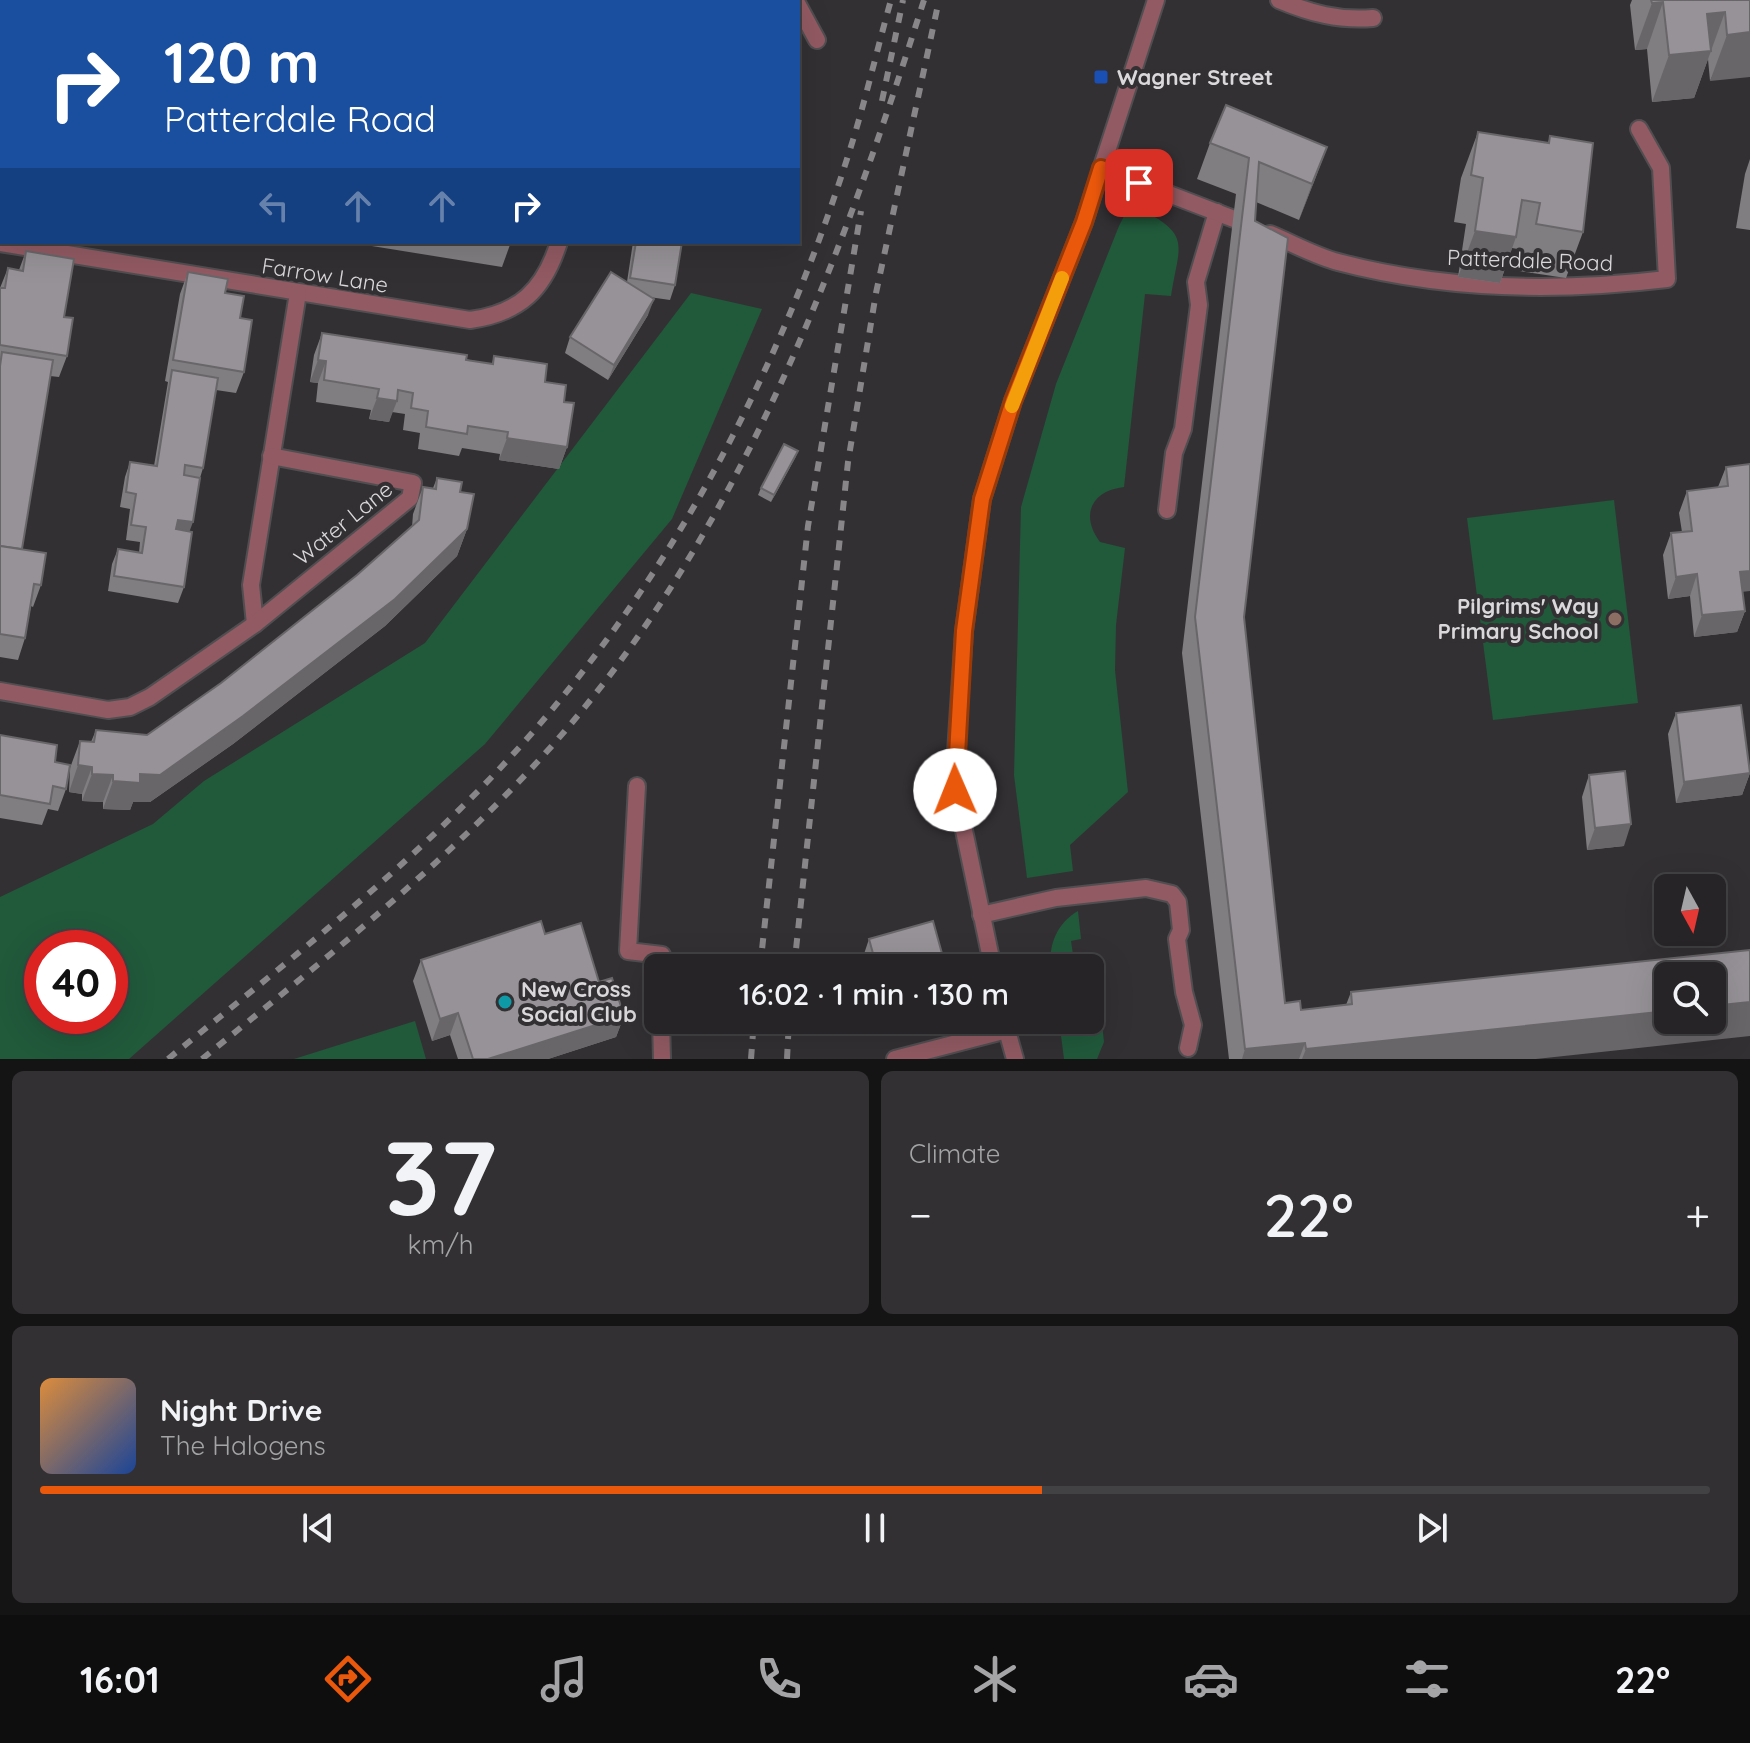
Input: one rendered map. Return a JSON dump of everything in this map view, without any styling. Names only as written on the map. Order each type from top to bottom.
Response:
[{"type":"street","points":[[990,954],[954,783],[964,631],[982,499],[1013,401],[1084,222],[1156,0]]},
{"type":"street","points":[[1279,0],[1319,14],[1347,19],[1373,18]]},
{"type":"street","points":[[800,8],[817,40]]},
{"type":"street","name":"Patterdale Road","points":[[1257,229],[1336,262],[1459,283],[1593,288],[1667,279],[1661,168],[1639,129]]},
{"type":"street","points":[[1101,168],[1234,219]]},
{"type":"street","points":[[1167,510],[1174,453],[1183,429],[1199,305],[1196,282],[1217,212]]},
{"type":"street","name":"Farrow Lane","points":[[6,244],[470,320],[521,305],[539,287],[551,268],[558,244]]},
{"type":"street","name":"Water Lane","points":[[255,624],[251,585],[298,293]]},
{"type":"street","name":"Water Lane","points":[[0,691],[108,710],[130,707],[150,697],[255,624],[410,498],[413,483],[271,456]]},
{"type":"street","points":[[637,786],[628,951],[654,954]]},
{"type":"street","points":[[981,915],[1056,898],[1146,888],[1172,894],[1178,902],[1181,930],[1177,939],[1193,1025],[1188,1048]]},
{"type":"street","points":[[661,1034],[662,1059]]},
{"type":"street","points":[[895,1059],[977,1034]]},
{"type":"street","points":[[1008,1034],[1015,1059]]},
{"type":"green space","points":[[1141,209],[1157,218],[1175,235],[1178,243],[1177,264],[1171,296],[1145,294],[1124,487],[1104,493],[1092,506],[1090,514],[1100,542],[1125,548],[1116,625],[1115,670],[1128,792],[1070,845],[1073,871],[1027,878],[1014,775],[1021,507],[1056,384],[1119,226],[1126,212]]},
{"type":"green space","points":[[691,293],[762,309],[672,519],[485,744],[129,1059],[0,1059],[0,897],[153,824],[204,781],[425,643]]},
{"type":"green space","points":[[1614,500],[1638,703],[1493,720],[1467,518]]},
{"type":"green space","points":[[1078,911],[1081,939],[1071,941],[1073,954],[1051,954],[1059,928]]},
{"type":"green space","points":[[415,1021],[426,1059],[294,1059]]},
{"type":"green space","points":[[1061,1034],[1103,1034],[1104,1042],[1097,1059],[1064,1059]]},
{"type":"building","points":[[1651,0],[1750,0],[1750,32],[1727,35],[1725,12],[1707,14],[1711,51],[1669,55],[1663,2],[1652,3]]},
{"type":"building","points":[[1226,105],[1327,147],[1312,184],[1259,162],[1255,221],[1288,238],[1244,617],[1285,1003],[1300,1001],[1301,1010],[1352,1004],[1351,992],[1750,950],[1750,1002],[1726,1005],[1726,962],[1654,962],[1654,1012],[1306,1049],[1305,1043],[1245,1049],[1195,617],[1249,158],[1210,143]]},
{"type":"building","points":[[1478,132],[1549,143],[1550,136],[1593,143],[1583,232],[1536,224],[1540,203],[1522,200],[1516,237],[1475,231],[1483,178],[1471,175]]},
{"type":"building","points":[[636,244],[682,244],[675,285],[630,278]]},
{"type":"building","points":[[26,251],[74,259],[64,317],[73,318],[67,356],[0,345],[0,288],[5,288],[8,268],[23,271]]},
{"type":"building","points":[[188,272],[228,279],[225,293],[244,296],[240,318],[252,320],[244,372],[173,360]]},
{"type":"building","points":[[611,272],[654,299],[614,365],[570,337]]},
{"type":"building","points":[[322,333],[467,355],[466,360],[493,364],[494,356],[547,364],[545,382],[566,385],[564,402],[574,403],[567,447],[507,438],[508,432],[468,426],[467,434],[426,427],[428,411],[411,408],[413,393],[398,390],[397,401],[377,398],[379,389],[324,380],[326,361],[318,360]]},
{"type":"building","points":[[2,352],[53,360],[22,549],[0,546]]},
{"type":"building","points":[[172,370],[218,378],[203,468],[185,465],[184,475],[200,478],[193,522],[178,520],[176,529],[192,532],[184,587],[114,576],[118,549],[142,553],[146,527],[131,525],[136,494],[126,492],[130,462],[157,466]]},
{"type":"building","points":[[784,444],[798,451],[774,495],[761,488]]},
{"type":"building","points":[[1750,464],[1750,571],[1740,572],[1745,611],[1702,615],[1697,574],[1676,577],[1671,533],[1692,531],[1687,491],[1728,486],[1726,467]]},
{"type":"building","points":[[437,478],[462,482],[460,492],[474,494],[467,529],[395,599],[243,716],[160,775],[140,774],[140,783],[113,781],[113,775],[92,774],[92,767],[78,765],[80,741],[94,742],[96,730],[147,735],[221,683],[357,575],[419,520],[423,487],[436,489]]},
{"type":"building","points":[[0,546],[46,553],[41,585],[34,584],[25,638],[0,634]]},
{"type":"building","points":[[1741,705],[1750,773],[1684,782],[1676,713]]},
{"type":"building","points":[[0,735],[57,745],[55,762],[70,765],[66,789],[53,786],[50,804],[0,795]]},
{"type":"building","points":[[1625,771],[1631,824],[1595,828],[1589,775]]},
{"type":"building","name":"New Cross Social Club","points":[[541,921],[545,934],[581,923],[599,982],[612,978],[624,1016],[488,1059],[473,1059],[458,1013],[440,1019],[421,960]]},
{"type":"building","points":[[933,921],[942,954],[873,954],[869,939]]},
{"type":"railway","points":[[168,1059],[353,907],[459,810],[525,741],[586,667],[642,589],[693,508],[738,425],[779,338],[847,159],[891,0]]},
{"type":"railway","points":[[882,101],[903,0]]},
{"type":"railway","points":[[202,1059],[370,921],[490,811],[599,689],[663,600],[719,506],[769,409],[813,309],[853,207],[924,0]]},
{"type":"railway","points":[[795,954],[848,462],[876,293],[939,0]]},
{"type":"railway","points":[[762,954],[808,526],[861,211]]},
{"type":"railway","points":[[751,1059],[753,1034]]},
{"type":"railway","points":[[787,1059],[788,1034]]},
{"type":"slow traffic","points":[[1012,406],[1062,278]]},
{"type":"place","name":"Wagner Street","points":[[1101,77]]},
{"type":"place","name":"Pilgrims' Way Primary School","points":[[1615,619]]},
{"type":"place","name":"New Cross Social Club","points":[[505,1002]]},
{"type":"route","points":[[955,790],[964,631],[982,499],[996,449],[1084,222],[1101,168],[1139,183]]}]
